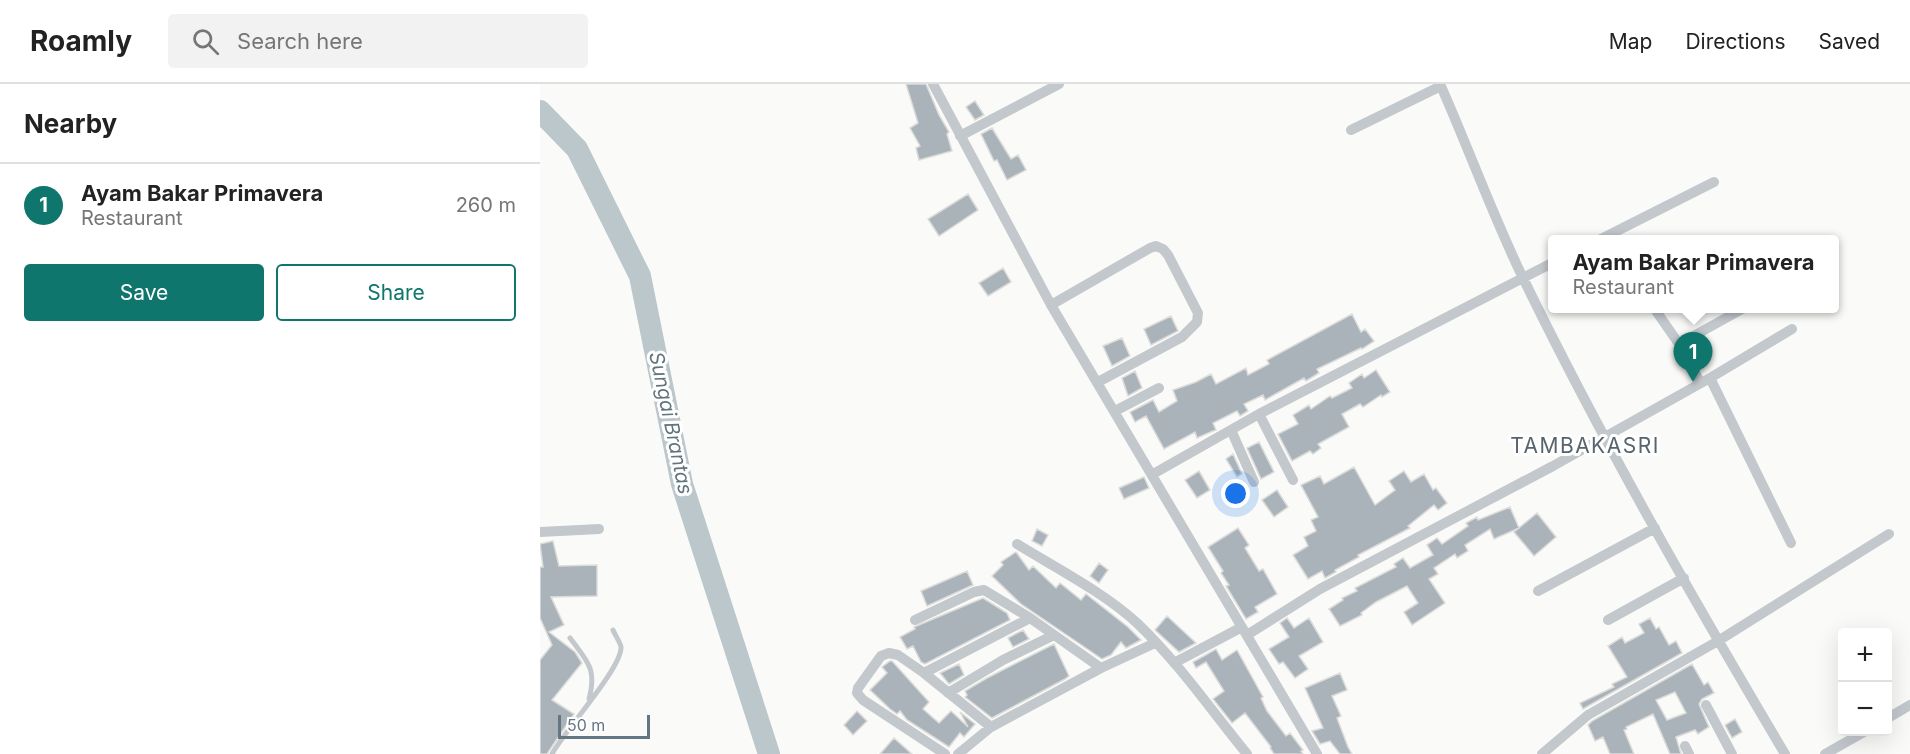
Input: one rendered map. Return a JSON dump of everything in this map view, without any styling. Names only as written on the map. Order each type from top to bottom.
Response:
[{"type":"street","points":[[933,84],[1051,305],[1317,754]]},
{"type":"street","points":[[960,136],[1059,84]]},
{"type":"street","points":[[1351,130],[1441,85],[1523,278],[1655,528],[1785,754]]},
{"type":"street","points":[[1609,235],[1714,182]]},
{"type":"street","points":[[1051,305],[1150,248],[1156,246],[1168,255],[1198,313],[1197,322],[1182,337],[1098,382]]},
{"type":"street","points":[[1153,474],[1259,414],[1548,265]]},
{"type":"street","points":[[1657,313],[1705,380],[1791,543]]},
{"type":"street","points":[[1679,344],[1737,313]]},
{"type":"street","points":[[1174,663],[1244,631],[1605,437],[1792,329]]},
{"type":"street","points":[[1115,411],[1158,388]]},
{"type":"street","points":[[1259,414],[1293,480]]},
{"type":"street","points":[[1231,430],[1254,482]]},
{"type":"street","points":[[1539,591],[1655,528]]},
{"type":"street","points":[[540,532],[599,529]]},
{"type":"street","points":[[1542,754],[1588,715],[1718,641],[1889,534]]},
{"type":"street","points":[[1017,544],[1109,602],[1136,623],[1174,663],[1247,754]]},
{"type":"street","points":[[1608,620],[1684,578]]},
{"type":"street","points":[[915,620],[974,592],[984,590],[1054,634],[1101,668]]},
{"type":"street","points":[[924,673],[1030,618]]},
{"type":"street","points":[[948,693],[1003,660],[1054,634]]},
{"type":"street","points":[[958,754],[991,727],[1101,668],[1155,643]]},
{"type":"street","points":[[945,754],[863,700],[857,693],[881,656],[889,653],[898,656],[924,673],[991,727]]},
{"type":"street","points":[[1706,705],[1732,754]]},
{"type":"street","points":[[1892,715],[1910,705]]},
{"type":"street","points":[[1825,754],[1857,736]]},
{"type":"lane","points":[[552,754],[605,682],[618,660],[621,647],[613,630]]},
{"type":"lane","points":[[570,638],[590,666],[594,682],[589,701]]},
{"type":"building","points":[[906,84],[926,84],[949,132],[947,134],[952,151],[919,160],[916,148],[920,146],[910,128],[918,123]]},
{"type":"building","points":[[975,101],[984,115],[975,120],[966,107]]},
{"type":"building","points":[[992,128],[1011,159],[1018,155],[1026,170],[1007,180],[997,160],[994,161],[981,134]]},
{"type":"building","points":[[968,194],[978,210],[939,236],[928,219]]},
{"type":"building","points":[[1003,268],[1011,282],[988,296],[979,283]]},
{"type":"building","points":[[1352,314],[1361,332],[1365,329],[1374,341],[1362,349],[1317,369],[1319,373],[1306,381],[1304,378],[1265,400],[1263,395],[1244,404],[1248,411],[1240,416],[1237,411],[1213,423],[1216,430],[1197,438],[1195,432],[1164,449],[1146,416],[1135,422],[1130,412],[1153,400],[1159,412],[1177,401],[1173,390],[1211,374],[1216,384],[1246,368],[1248,375],[1269,364],[1267,360]]},
{"type":"building","points":[[1171,316],[1178,331],[1151,345],[1144,329]]},
{"type":"building","points":[[1122,338],[1130,356],[1112,366],[1103,346]]},
{"type":"building","points":[[1376,370],[1390,392],[1363,407],[1360,404],[1342,414],[1349,427],[1318,444],[1321,448],[1313,454],[1310,451],[1292,461],[1278,434],[1298,424],[1293,415],[1309,405],[1311,409],[1330,396],[1332,398],[1352,388],[1349,383],[1362,374],[1364,378]]},
{"type":"building","points":[[1135,371],[1142,388],[1128,396],[1122,378]]},
{"type":"building","points":[[1259,442],[1274,472],[1261,479],[1247,448]]},
{"type":"building","points":[[1233,454],[1242,474],[1237,477],[1226,459]]},
{"type":"building","points":[[1354,467],[1375,505],[1395,490],[1389,481],[1404,471],[1411,482],[1424,474],[1433,490],[1436,488],[1447,503],[1438,510],[1434,505],[1408,526],[1410,528],[1358,555],[1359,557],[1335,570],[1336,572],[1325,578],[1322,571],[1308,579],[1293,555],[1308,546],[1304,537],[1316,531],[1311,520],[1318,517],[1301,485],[1320,476],[1324,484]]},
{"type":"building","points":[[1199,471],[1210,490],[1197,498],[1185,480]]},
{"type":"building","points":[[1144,477],[1149,488],[1124,499],[1119,488]]},
{"type":"building","points":[[1277,490],[1288,507],[1274,517],[1262,500]]},
{"type":"building","points":[[1510,507],[1519,528],[1494,539],[1490,529],[1465,545],[1468,551],[1457,558],[1455,554],[1434,568],[1438,574],[1429,579],[1445,603],[1412,625],[1404,612],[1418,603],[1407,586],[1376,602],[1361,613],[1362,615],[1340,626],[1329,609],[1343,600],[1342,598],[1357,591],[1355,588],[1396,567],[1394,564],[1403,558],[1410,568],[1433,555],[1427,545],[1437,538],[1442,544],[1468,526],[1466,523],[1477,517],[1478,520]]},
{"type":"building","points":[[1537,513],[1556,537],[1534,556],[1514,532]]},
{"type":"building","points":[[1238,528],[1249,545],[1245,548],[1259,571],[1263,569],[1277,594],[1255,607],[1258,612],[1246,619],[1226,586],[1229,585],[1221,573],[1223,571],[1208,547]]},
{"type":"building","points":[[1037,529],[1048,535],[1042,546],[1032,541]]},
{"type":"building","points":[[553,541],[559,566],[597,565],[597,596],[551,597],[564,625],[549,632],[575,652],[582,663],[552,700],[574,714],[547,754],[540,754],[540,660],[552,645],[540,618],[540,567],[543,567],[540,544]]},
{"type":"building","points":[[1016,552],[1029,570],[1033,566],[1056,588],[1060,583],[1081,600],[1086,594],[1141,640],[1126,648],[1121,642],[1111,655],[1102,659],[1021,604],[992,576],[1003,565],[1001,562]]},
{"type":"building","points":[[1099,563],[1108,570],[1099,583],[1090,576]]},
{"type":"building","points":[[967,571],[973,585],[927,606],[921,591]]},
{"type":"building","points":[[983,598],[1007,613],[1010,620],[925,664],[921,662],[913,646],[907,649],[900,637],[915,629],[914,627]]},
{"type":"building","points":[[1167,616],[1196,643],[1179,652],[1155,630]]},
{"type":"building","points":[[1287,618],[1294,628],[1309,618],[1323,642],[1299,656],[1308,669],[1295,678],[1283,662],[1279,664],[1269,649],[1289,637],[1280,623]]},
{"type":"building","points":[[1650,618],[1656,629],[1659,627],[1669,645],[1676,641],[1682,653],[1583,709],[1580,703],[1614,687],[1612,684],[1627,677],[1608,646],[1622,637],[1625,643],[1644,633],[1639,624]]},
{"type":"building","points":[[1023,630],[1029,639],[1013,647],[1008,638]]},
{"type":"building","points":[[1054,644],[1069,676],[1065,679],[992,718],[965,697],[967,695],[965,691]]},
{"type":"building","points":[[1216,649],[1222,660],[1237,650],[1263,697],[1261,698],[1267,711],[1286,736],[1290,733],[1303,750],[1301,751],[1303,754],[1274,754],[1245,713],[1232,723],[1213,699],[1224,691],[1206,662],[1196,668],[1193,662]]},
{"type":"building","points":[[890,661],[929,702],[923,709],[939,723],[951,711],[968,727],[960,712],[975,724],[964,737],[960,733],[949,747],[907,720],[900,711],[897,714],[890,709],[870,690],[887,673],[882,667]]},
{"type":"building","points":[[959,664],[964,675],[949,684],[940,673]]},
{"type":"building","points":[[1692,664],[1704,685],[1708,682],[1714,693],[1702,699],[1699,704],[1709,727],[1698,734],[1695,730],[1676,737],[1681,754],[1670,754],[1653,714],[1624,730],[1634,754],[1610,754],[1603,737],[1595,741],[1588,725]],"holes":[[[1675,692],[1686,713],[1667,720],[1656,700]]]},
{"type":"building","points":[[1340,673],[1347,690],[1332,696],[1341,716],[1337,718],[1352,754],[1340,754],[1330,741],[1320,744],[1312,731],[1323,728],[1305,688]]},
{"type":"building","points":[[857,711],[867,721],[853,735],[844,725]]},
{"type":"building","points":[[1735,719],[1742,732],[1732,738],[1725,725]]},
{"type":"building","points":[[894,738],[912,754],[880,754]]},
{"type":"waterway","name":"Sungai Brantas","points":[[540,111],[577,149],[640,276],[682,484],[769,754]]},
{"type":"place","name":"Ayam Bakar Primavera","points":[[1693,382]]},
{"type":"district","name":"TAMBAKASRI","points":[[1585,445]]}]
